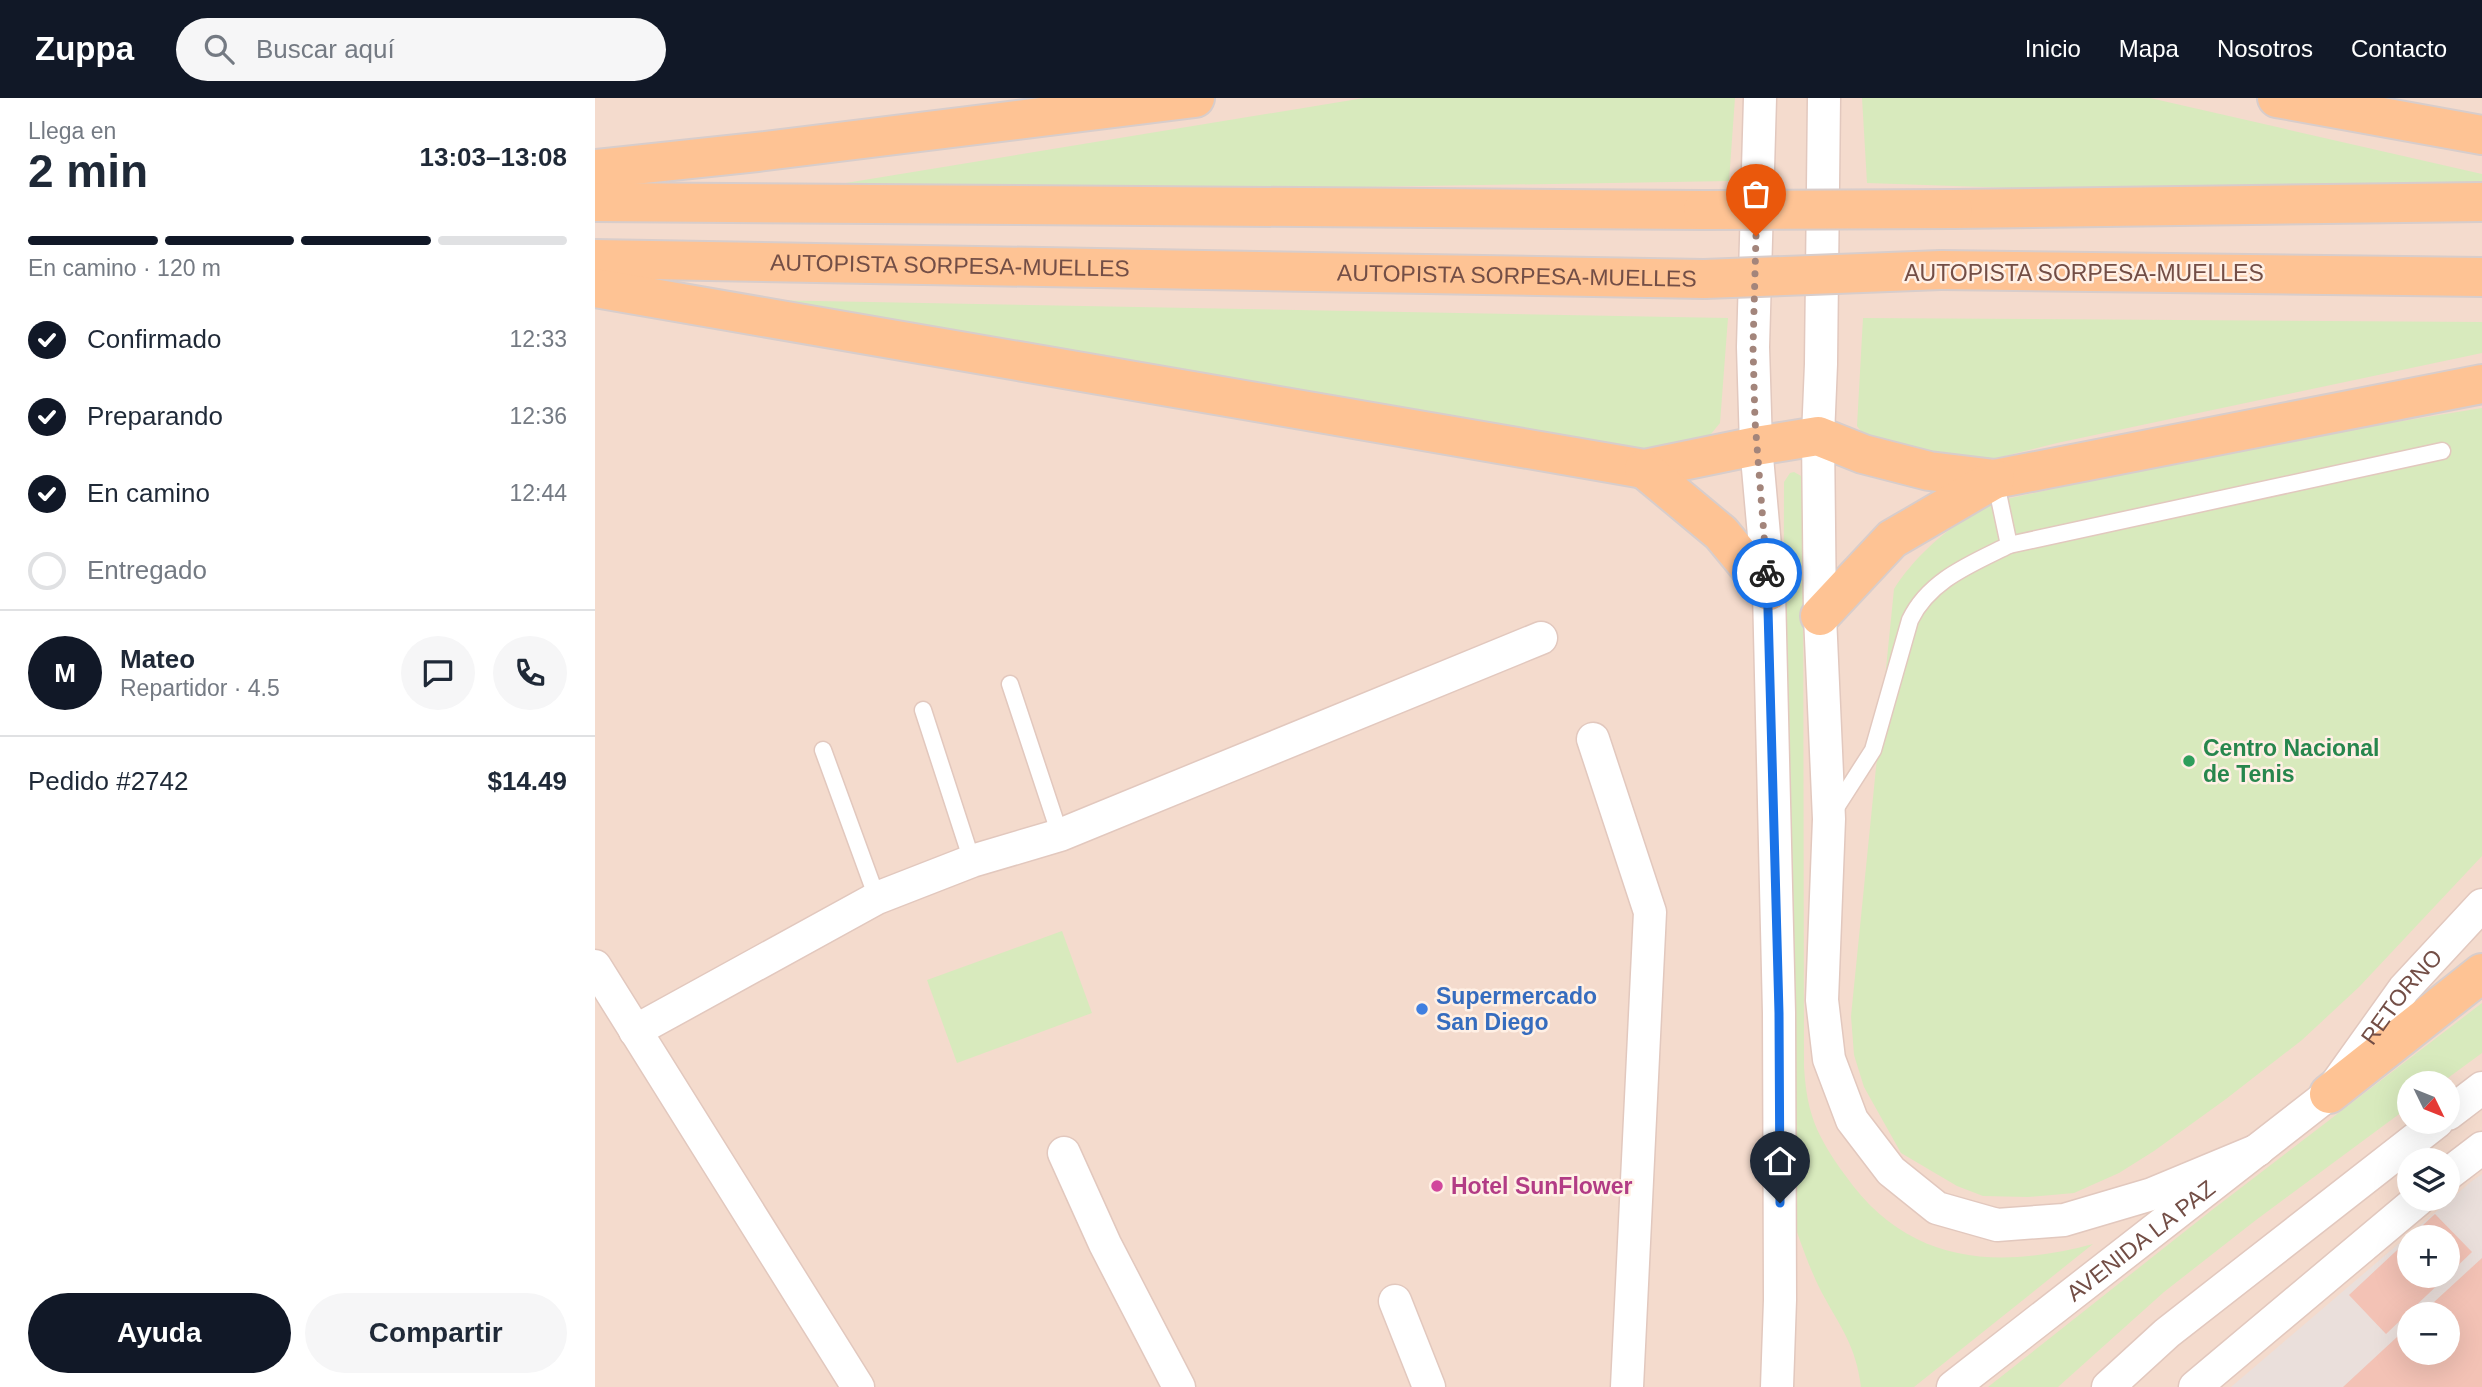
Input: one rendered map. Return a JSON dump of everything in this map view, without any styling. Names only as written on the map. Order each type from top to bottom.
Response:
[{"type":"main road","points":[[595,169],[757,152],[1195,98]]},
{"type":"main road","points":[[2277,98],[2482,135]]},
{"type":"main road","points":[[595,202],[1703,211],[2482,202]]},
{"type":"main road","name":"AUTOPISTA SORPESA-MUELLES","points":[[595,259],[1704,279],[1941,270],[2482,277]]},
{"type":"main road","points":[[595,288],[1644,470],[1818,436],[1863,454],[1929,471],[1995,479],[2482,384]]},
{"type":"main road","points":[[1644,470],[1721,533],[1769,591]]},
{"type":"main road","points":[[1820,616],[1892,539],[1995,479]]},
{"type":"main road","points":[[2329,1094],[2482,973]]},
{"type":"street","points":[[1760,98],[1753,347],[1756,446],[1769,591],[1779,1013],[1780,1300],[1777,1387]]},
{"type":"street","points":[[1824,98],[1818,436],[1820,616],[1829,819],[1822,1000],[1829,1059],[1852,1120],[1891,1171],[1937,1208],[1997,1226],[2064,1220],[2152,1194],[2258,1150]]},
{"type":"street","points":[[635,1031],[877,898],[972,861],[1060,835],[1541,638]]},
{"type":"street","points":[[1593,739],[1650,912],[1627,1387]]},
{"type":"street","name":"RETORNO","points":[[2329,1094],[2404,989],[2482,905]]},
{"type":"street","points":[[595,966],[858,1387]]},
{"type":"street","points":[[2461,1104],[2482,1088]]},
{"type":"street","name":"AVENIDA LA PAZ","points":[[1953,1387],[2329,1094]]},
{"type":"street","points":[[2108,1387],[2167,1334],[2422,1134]]},
{"type":"street","points":[[2460,1165],[2482,1148]]},
{"type":"street","points":[[1064,1153],[1105,1244],[1179,1387]]},
{"type":"street","points":[[2195,1387],[2405,1211]]},
{"type":"street","points":[[1395,1301],[1429,1387]]},
{"type":"lane","points":[[1829,819],[1873,750],[1910,620],[1918,602],[1947,578],[2008,545],[2442,451]]},
{"type":"lane","points":[[1995,479],[2008,545]]},
{"type":"lane","points":[[1010,684],[1060,835]]},
{"type":"lane","points":[[923,710],[972,861]]},
{"type":"lane","points":[[823,750],[877,898]]},
{"type":"shaded area","points":[[595,98],[2482,98],[2482,1387],[595,1387]]},
{"type":"shaded area","points":[[2482,1174],[2482,1387],[2231,1387],[2397,1245],[2397,1288],[2460,1288],[2460,1225],[2421,1225],[2437,1211],[2460,1211],[2460,1191]]},
{"type":"green space","points":[[1364,98],[1735,98],[1729,181],[760,197]]},
{"type":"green space","points":[[1862,98],[2150,98],[2482,174],[2482,204],[1867,183]]},
{"type":"green space","points":[[762,300],[1728,318],[1720,423],[1706,440],[1654,462]]},
{"type":"green space","points":[[1863,318],[2482,322],[2482,353],[1993,459],[1950,461],[1865,437],[1857,426]]},
{"type":"green space","name":"Centro Nacional de Tenis","points":[[2482,408],[2482,856],[2359,987],[2302,1040],[2226,1099],[2119,1173],[2074,1193],[2028,1197],[1983,1196],[1957,1186],[1901,1153],[1864,1087],[1854,1055],[1851,1016],[1894,589],[1901,578],[1928,548],[1948,531],[1970,515],[2006,499],[2261,444]]},
{"type":"green space","points":[[1794,472],[1803,477],[1804,1067],[1808,1099],[1815,1124],[1835,1161],[1869,1205],[1896,1227],[1925,1243],[1956,1253],[1988,1257],[2022,1257],[2093,1244],[1914,1387],[1861,1387],[1851,1348],[1810,1266],[1790,1204],[1782,1099],[1784,482],[1790,473]]},
{"type":"green space","points":[[1062,931],[1092,1013],[957,1063],[927,980]]},
{"type":"green space","points":[[2482,1003],[2482,1053],[2457,1071],[2397,1071],[2397,1116],[2164,1292],[2058,1387],[1988,1387],[2212,1210]]},
{"type":"building","points":[[2435,1214],[2446,1225],[2423,1225]]},
{"type":"building","points":[[2460,1240],[2472,1252],[2460,1264]]},
{"type":"building","points":[[2397,1250],[2397,1288],[2434,1288],[2420,1302],[2397,1302],[2397,1324],[2386,1334],[2349,1295]]},
{"type":"building","points":[[2482,1258],[2482,1387],[2343,1387],[2397,1337],[2397,1365],[2460,1365],[2460,1302],[2434,1302],[2449,1288],[2460,1288],[2460,1278]]},
{"type":"way so far","points":[[1756,236],[1753,347],[1755,421],[1767,573]]},
{"type":"place","name":"Centro Nacional de Tenis","points":[[2189,761]]},
{"type":"place","name":"Supermercado San Diego","points":[[1422,1009]]},
{"type":"place","name":"Hotel SunFlower","points":[[1437,1186]]},
{"type":"route","points":[[1767,573],[1779,1013],[1780,1203]]}]
